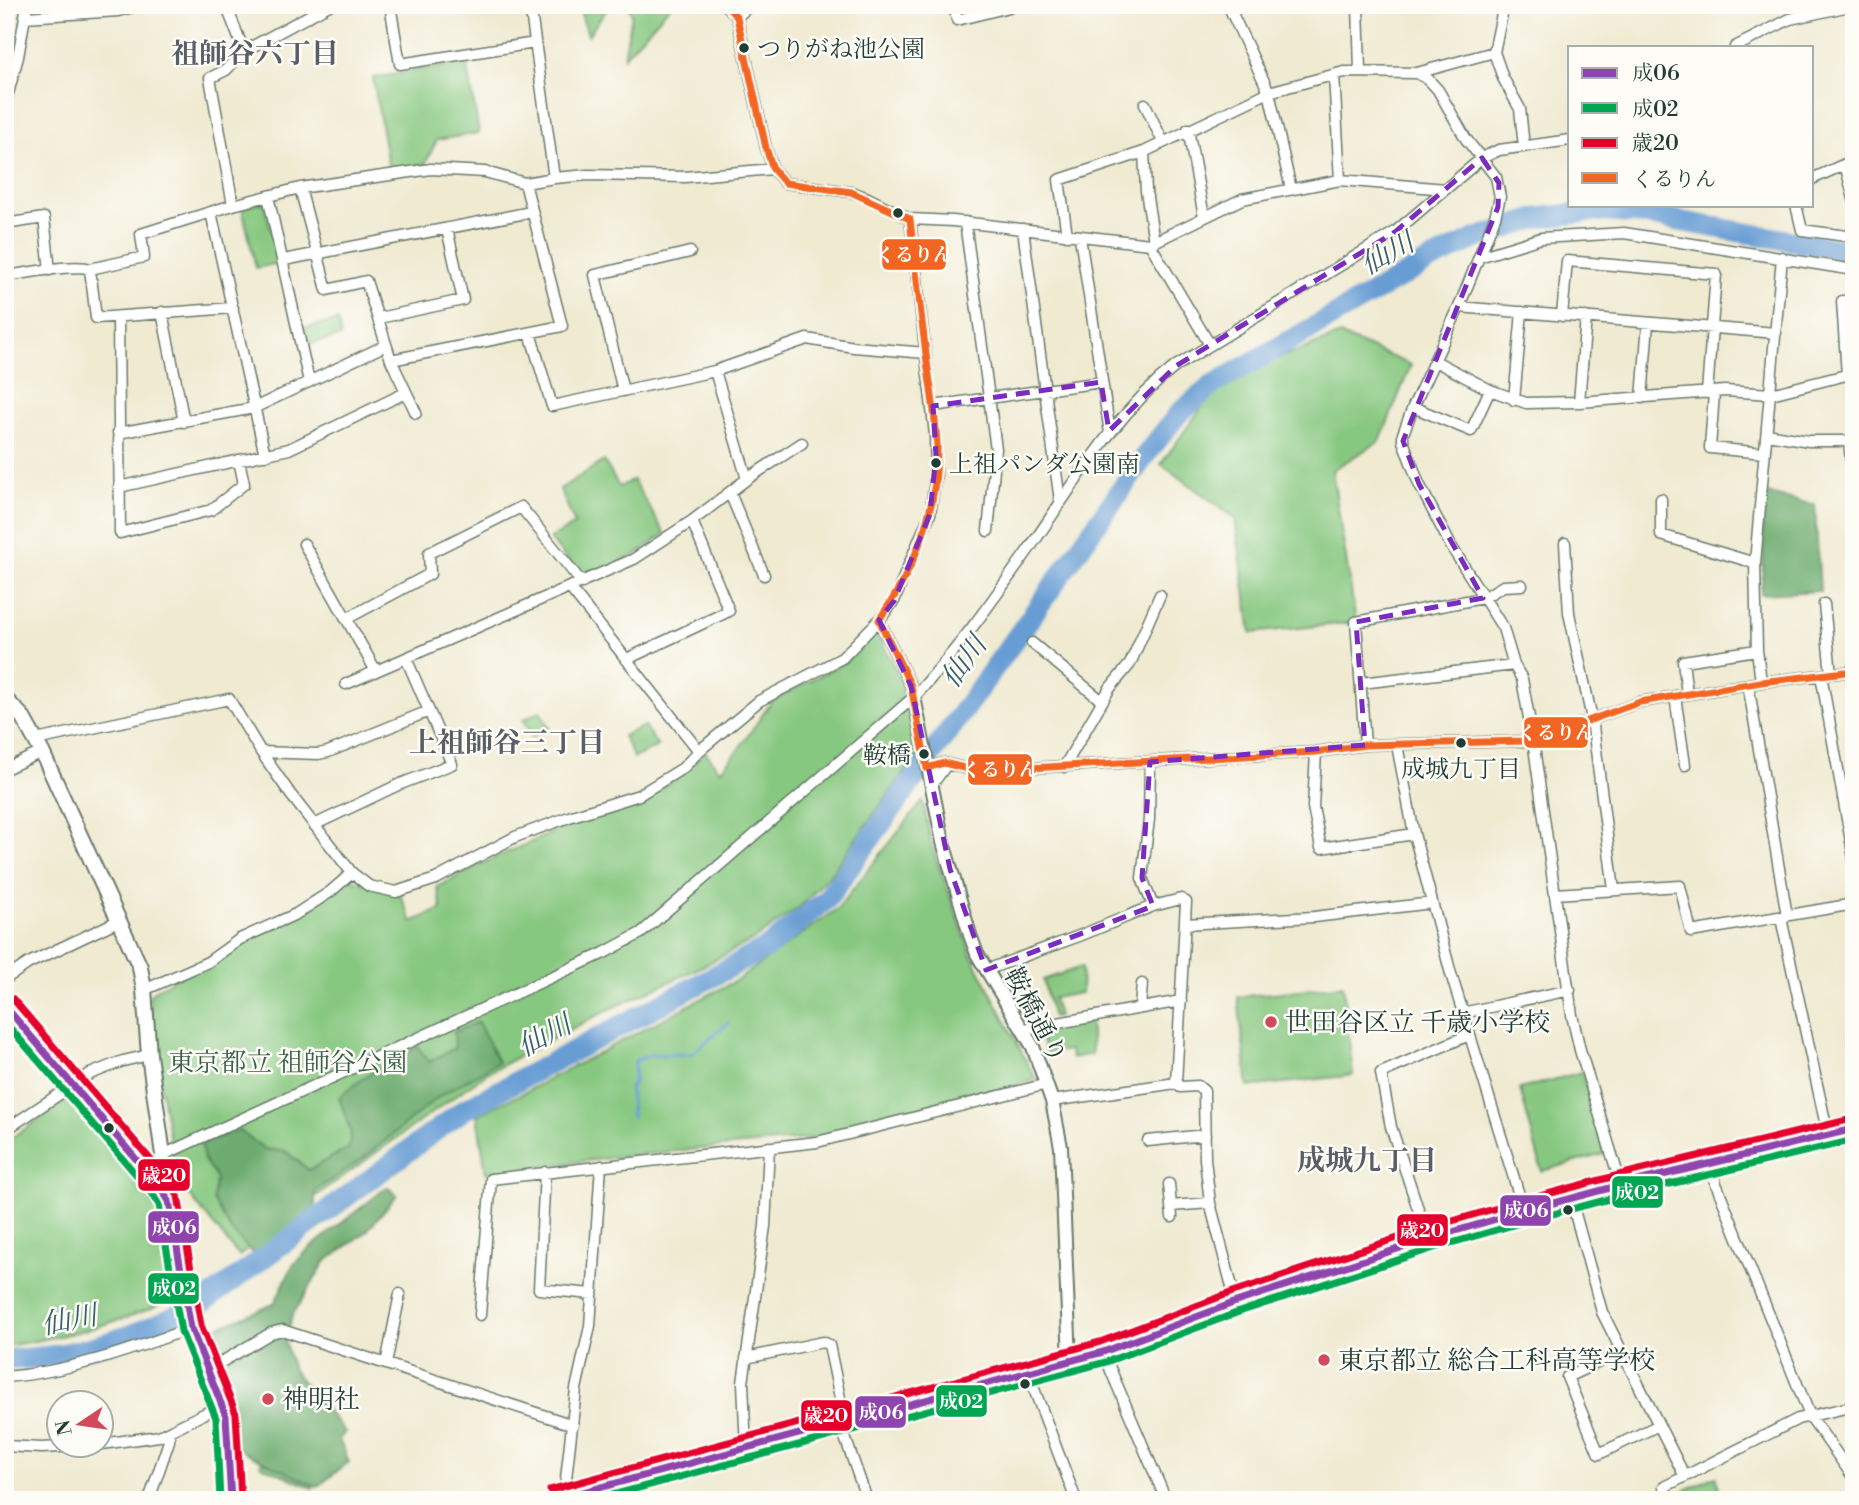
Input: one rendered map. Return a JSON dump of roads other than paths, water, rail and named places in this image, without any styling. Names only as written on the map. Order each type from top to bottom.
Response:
[{"type":"main road","points":[[5,699],[22,716],[39,746],[140,967],[163,1155]]},
{"type":"main road","points":[[5,1006],[160,1187],[169,1201],[190,1326],[226,1416],[231,1500]]},
{"type":"street","points":[[5,104],[18,57],[27,5]]},
{"type":"street","points":[[25,16],[118,11],[140,5]]},
{"type":"street","points":[[226,5],[244,51]]},
{"type":"street","points":[[233,205],[209,78],[226,70],[244,51],[329,5]]},
{"type":"street","points":[[390,5],[400,64],[536,43]]},
{"type":"street","points":[[530,5],[554,178]]},
{"type":"street","points":[[726,5],[737,17],[766,148],[773,169],[785,183],[851,192],[910,219],[965,222],[1152,243],[1242,199],[1290,189],[1340,180],[1446,189]]},
{"type":"street","points":[[737,17],[750,5]]},
{"type":"street","points":[[954,5],[957,19],[1017,5]]},
{"type":"street","points":[[1228,5],[1269,92],[1290,189]]},
{"type":"street","points":[[1358,5],[1360,71]]},
{"type":"street","points":[[1504,5],[1494,51],[1503,78],[1520,109],[1524,147]]},
{"type":"street","points":[[1737,46],[1790,19],[1854,5]]},
{"type":"street","points":[[1067,235],[1059,180],[1144,152],[1269,92],[1360,71],[1417,73],[1494,51]]},
{"type":"street","points":[[1417,73],[1429,79],[1438,90],[1461,132],[1496,177],[1500,190],[1494,220],[1403,434],[1405,450],[1451,546],[1503,628],[1514,665],[1522,679],[1572,1015],[1580,1051],[1621,1185]]},
{"type":"street","points":[[1334,75],[1340,180]]},
{"type":"street","points":[[1145,104],[1163,142]]},
{"type":"street","points":[[1188,129],[1204,217]]},
{"type":"street","points":[[163,1155],[604,953],[641,933],[914,697],[946,661],[1030,548],[1060,501],[1110,433],[1134,402],[1156,382],[1210,345],[1395,232],[1482,158],[1499,150],[1568,140]]},
{"type":"street","points":[[1144,152],[1152,243],[1210,345]]},
{"type":"street","points":[[1814,178],[1849,162],[1854,199]]},
{"type":"street","points":[[5,276],[86,267],[90,269],[144,257],[141,234],[233,205],[300,188],[361,177],[431,169],[485,172],[525,183],[587,175],[685,177],[773,169]]},
{"type":"street","points":[[391,360],[562,326],[525,183]]},
{"type":"street","points":[[300,188],[327,290],[366,281],[391,360],[416,413]]},
{"type":"street","points":[[268,196],[309,382]]},
{"type":"street","points":[[1796,206],[1802,230],[1854,237]]},
{"type":"street","points":[[211,212],[265,455]]},
{"type":"street","points":[[284,260],[531,212]]},
{"type":"street","points":[[5,224],[44,218],[50,270]]},
{"type":"street","points":[[5,769],[39,746],[229,699],[261,752],[352,873],[369,886],[396,892],[436,879],[515,837],[639,795],[683,768],[699,751],[760,701],[842,658],[879,620],[898,591],[930,514],[936,455],[933,406],[910,219]]},
{"type":"street","points":[[965,222],[996,449],[988,531]]},
{"type":"street","points":[[379,318],[463,300],[447,229]]},
{"type":"street","points":[[1023,229],[1060,501]]},
{"type":"street","points":[[1480,254],[1541,238],[1624,233],[1854,270]]},
{"type":"street","points":[[1080,237],[1110,433]]},
{"type":"street","points":[[623,391],[595,275],[690,252]]},
{"type":"street","points":[[1761,682],[1757,650],[1755,563],[1782,257]]},
{"type":"street","points":[[1562,316],[1567,261],[1716,274],[1712,328],[1710,448],[1765,453]]},
{"type":"street","points":[[90,269],[96,318],[233,308]]},
{"type":"street","points":[[1435,361],[1490,390],[1526,403],[1578,402],[1725,391],[1772,394],[1850,374],[1842,300],[1854,302]]},
{"type":"street","points":[[1459,307],[1776,333]]},
{"type":"street","points":[[162,312],[184,422]]},
{"type":"street","points":[[1514,400],[1522,312]]},
{"type":"street","points":[[118,317],[120,533],[211,510],[244,484],[239,460]]},
{"type":"street","points":[[1578,402],[1587,317]]},
{"type":"street","points":[[1642,398],[1648,323]]},
{"type":"street","points":[[530,333],[552,406],[715,371],[807,339],[854,347],[926,353]]},
{"type":"street","points":[[118,433],[254,408],[386,345]]},
{"type":"street","points":[[715,371],[747,479]]},
{"type":"street","points":[[933,406],[1101,382]]},
{"type":"street","points":[[1413,407],[1471,430],[1490,390]]},
{"type":"street","points":[[120,487],[289,449],[405,393]]},
{"type":"street","points":[[1767,434],[1810,440],[1849,441],[1853,480]]},
{"type":"street","points":[[346,684],[634,559],[802,443]]},
{"type":"street","points":[[730,493],[764,575]]},
{"type":"street","points":[[1661,499],[1661,535],[1755,563]]},
{"type":"street","points":[[346,619],[430,574],[429,553],[521,507],[582,583]]},
{"type":"street","points":[[627,659],[729,611],[692,521]]},
{"type":"street","points":[[1565,543],[1569,613],[1592,719],[1614,890]]},
{"type":"street","points":[[304,544],[376,671]]},
{"type":"street","points":[[1365,745],[1356,622],[1483,598],[1503,586],[1522,585]]},
{"type":"street","points":[[570,588],[699,751]]},
{"type":"street","points":[[1063,767],[1102,701],[1130,664],[1160,595]]},
{"type":"street","points":[[1824,604],[1826,675],[1854,858]]},
{"type":"street","points":[[879,620],[914,697]]},
{"type":"street","points":[[1032,643],[1102,701]]},
{"type":"street","points":[[1687,694],[1683,661],[1757,650]]},
{"type":"street","points":[[314,825],[398,785],[452,764],[406,658]]},
{"type":"street","points":[[1361,684],[1514,665]]},
{"type":"street","points":[[927,768],[946,763],[976,771],[1033,769],[1316,752],[1365,745],[1533,740],[1640,702],[1761,682],[1854,671]]},
{"type":"street","points":[[1748,684],[1784,917],[1828,1135]]},
{"type":"street","points":[[1675,696],[1685,765]]},
{"type":"street","name":"鞍橋通り","points":[[914,697],[930,784],[970,935],[986,970],[1024,1029],[1052,1101],[1061,1147],[1070,1361]]},
{"type":"street","points":[[261,752],[328,752],[429,712]]},
{"type":"street","points":[[1397,745],[1413,834],[1462,1013],[1524,1211]]},
{"type":"street","points":[[1316,752],[1313,807],[1321,848],[1413,834]]},
{"type":"street","points":[[1150,762],[1149,819],[1142,878],[1153,906]]},
{"type":"street","points":[[930,784],[946,763]]},
{"type":"street","points":[[144,990],[208,962],[240,939],[296,914],[330,892],[352,873]]},
{"type":"street","points":[[1555,894],[1680,886],[1691,932],[1854,904]]},
{"type":"street","points":[[986,970],[1153,906],[1181,899],[1186,902],[1176,1083]]},
{"type":"street","points":[[1185,924],[1314,917],[1432,903]]},
{"type":"street","points":[[5,979],[29,963],[118,920]]},
{"type":"street","points":[[1140,1008],[1142,984]]},
{"type":"street","points":[[1462,1013],[1570,990]]},
{"type":"street","points":[[1024,1029],[1181,1001]]},
{"type":"street","points":[[1428,1239],[1391,1127],[1381,1073],[1469,1035]]},
{"type":"street","points":[[5,1130],[90,1074],[123,1061],[149,1055]]},
{"type":"street","points":[[1052,1101],[1176,1083]]},
{"type":"street","points":[[1176,1083],[1180,1087],[1198,1086],[1204,1091],[1210,1203],[1236,1303]]},
{"type":"street","points":[[480,1315],[491,1179],[817,1142],[1047,1084]]},
{"type":"street","points":[[601,1166],[590,1326],[576,1389],[573,1425],[558,1498],[1103,1352],[1236,1303],[1428,1239],[1524,1211],[1854,1129]]},
{"type":"street","points":[[1148,1141],[1205,1136]]},
{"type":"street","points":[[746,1448],[743,1383],[765,1226],[769,1147]]},
{"type":"street","points":[[1708,1164],[1810,1416],[1854,1478]]},
{"type":"street","points":[[545,1172],[539,1289],[592,1294]]},
{"type":"street","points":[[1169,1184],[1172,1212],[1210,1203]]},
{"type":"street","points":[[1572,1199],[1602,1312],[1684,1475]]},
{"type":"street","points":[[386,1364],[400,1294]]},
{"type":"street","points":[[5,1377],[58,1369],[119,1354],[190,1326]]},
{"type":"street","points":[[208,1370],[282,1330],[573,1425]]},
{"type":"street","points":[[746,1358],[822,1342],[829,1345],[843,1423],[867,1500]]},
{"type":"street","points":[[1103,1352],[1166,1500]]},
{"type":"street","points":[[1620,1352],[1567,1377],[1599,1454],[1659,1425]]},
{"type":"street","points":[[1028,1373],[1076,1500]]},
{"type":"street","points":[[116,1443],[169,1432],[222,1405]]},
{"type":"street","points":[[1669,1500],[1664,1487],[1684,1475],[1798,1419],[1854,1406]]},
{"type":"street","points":[[149,1500],[169,1441],[169,1432]]},
{"type":"street","points":[[5,1446],[46,1448]]},
{"type":"waterway","name":"仙川","points":[[5,1359],[81,1350],[154,1326],[200,1305],[465,1109],[768,947],[826,900],[1147,453],[1180,412],[1214,384],[1431,260],[1477,238],[1538,218],[1595,211],[1639,214],[1854,252]]},
{"type":"waterway","points":[[632,1117],[630,1089],[634,1081],[635,1061],[650,1055],[692,1054],[728,1023]]},
{"type":"place","name":"つりがね池公園","points":[[744,48]]},
{"type":"place","name":"上祖パンダ公園南","points":[[936,463]]},
{"type":"place","name":"成城九丁目","points":[[1461,743]]},
{"type":"place","name":"鞍橋","points":[[924,754]]},
{"type":"place","name":"世田谷区立 千歳小学校","points":[[1271,1022]]},
{"type":"place","name":"東京都立 総合工科高等学校","points":[[1324,1360]]},
{"type":"place","name":"神明社","points":[[268,1399]]},
{"type":"district","name":"祖師谷六丁目","points":[[255,53]]},
{"type":"district","name":"上祖師谷三丁目","points":[[507,742]]},
{"type":"district","name":"成城九丁目","points":[[1367,1160]]},
{"type":"park label","name":"東京都立 祖師谷公園","points":[[288,1062]]}]
